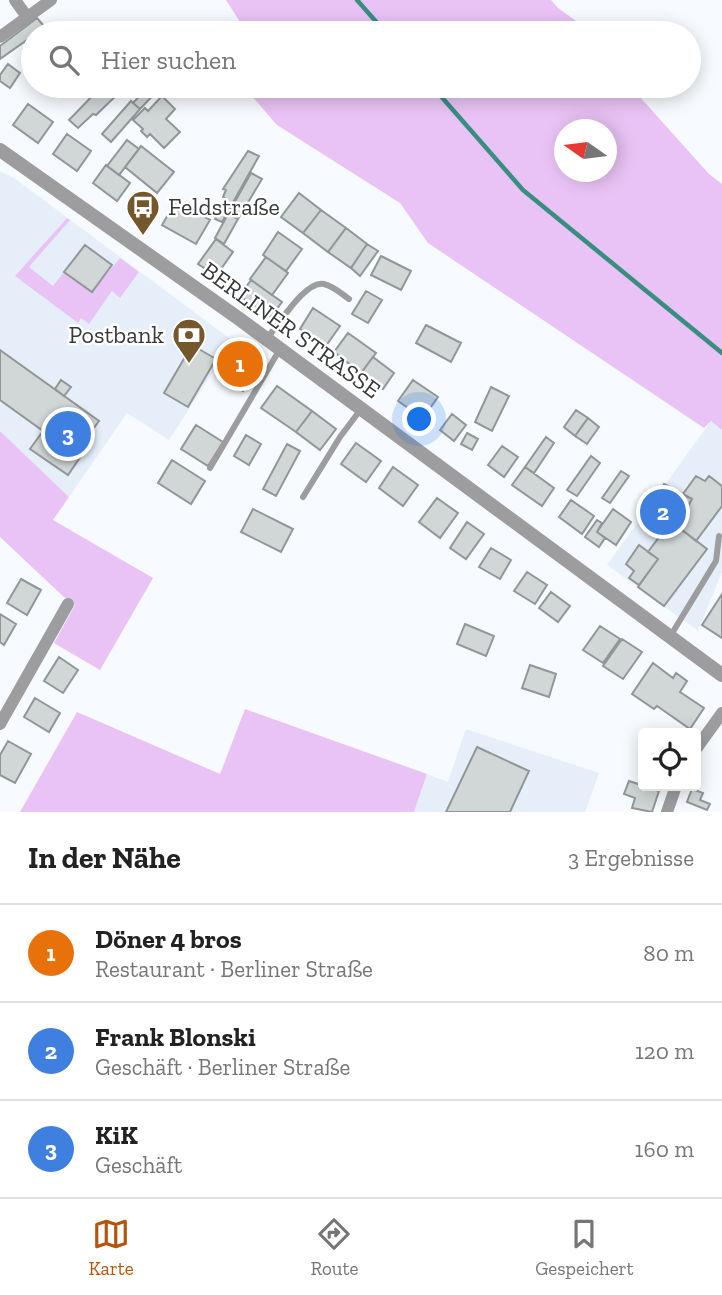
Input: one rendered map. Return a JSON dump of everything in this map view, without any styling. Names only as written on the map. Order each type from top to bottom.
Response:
[{"type":"street","points":[[15,0],[27,17]]},
{"type":"street","points":[[22,21],[51,0]]},
{"type":"street","points":[[0,37],[21,21]]},
{"type":"street","name":"BERLINER STRASSE","points":[[0,150],[280,349],[722,675]]},
{"type":"street","points":[[0,724],[68,604]]},
{"type":"street","points":[[701,742],[722,713]]},
{"type":"street","points":[[667,812],[674,791]]},
{"type":"lane","points":[[266,339],[303,294],[316,285],[326,284],[349,299]]},
{"type":"lane","points":[[210,468],[280,349]]},
{"type":"lane","points":[[303,497],[340,437],[361,409]]},
{"type":"lane","points":[[670,637],[716,561],[719,536]]},
{"type":"shaded area","points":[[226,0],[551,0],[576,21],[239,21]]},
{"type":"shaded area","points":[[253,98],[641,98],[709,174],[722,184],[722,430],[711,421],[704,428],[428,243],[400,203],[277,125]]},
{"type":"shaded area","points":[[0,171],[14,178],[233,341],[169,440],[127,413],[69,497],[0,431]]},
{"type":"shaded area","points":[[67,218],[70,220],[29,267],[53,286],[64,272],[92,292],[120,258],[139,272],[120,298],[112,291],[89,324],[81,318],[78,323],[15,276]]},
{"type":"shaded area","points":[[711,421],[722,430],[722,572],[698,631],[607,565]]},
{"type":"shaded area","points":[[0,431],[69,497],[53,520],[153,578],[100,670],[54,643],[75,605],[0,537]]},
{"type":"shaded area","points":[[245,709],[427,774],[414,812],[20,812],[77,712],[220,774]]},
{"type":"shaded area","points":[[466,729],[599,773],[585,812],[414,812],[427,774],[448,782]]},
{"type":"building","points":[[21,30],[21,44],[0,59],[0,46]]},
{"type":"building","points":[[8,64],[20,73],[10,88],[0,81],[0,75]]},
{"type":"building","points":[[90,98],[114,98],[78,128],[69,120]]},
{"type":"building","points":[[138,98],[151,98],[140,109],[133,103]]},
{"type":"building","points":[[160,98],[164,98],[175,109],[166,119],[180,132],[164,148],[150,134],[147,137],[133,120],[145,108],[148,111]]},
{"type":"building","points":[[131,101],[140,109],[111,142],[102,134]]},
{"type":"building","points":[[28,104],[53,122],[38,143],[13,125]]},
{"type":"building","points":[[67,134],[91,151],[77,171],[53,154]]},
{"type":"building","points":[[127,140],[139,149],[119,175],[107,166]]},
{"type":"building","points":[[141,146],[174,172],[157,193],[125,167]]},
{"type":"building","points":[[248,151],[259,156],[222,222],[215,219],[226,199],[223,197],[226,190],[223,189]]},
{"type":"building","points":[[106,165],[130,183],[117,201],[93,183]]},
{"type":"building","points":[[251,173],[262,179],[238,219],[228,214]]},
{"type":"building","points":[[299,193],[321,210],[303,233],[281,217]]},
{"type":"building","points":[[176,201],[210,220],[196,244],[162,225]]},
{"type":"building","points":[[321,210],[346,228],[328,252],[303,233]]},
{"type":"building","points":[[228,214],[238,219],[224,244],[215,238]]},
{"type":"building","points":[[346,228],[367,244],[351,268],[328,252]]},
{"type":"building","points":[[278,232],[302,249],[286,271],[263,255]]},
{"type":"building","points":[[216,239],[233,252],[216,276],[198,264]]},
{"type":"building","points":[[367,244],[378,251],[360,276],[351,268]]},
{"type":"building","points":[[85,245],[112,265],[92,292],[64,272]]},
{"type":"building","points":[[381,256],[411,271],[401,290],[371,275]]},
{"type":"building","points":[[266,257],[288,273],[272,295],[250,279]]},
{"type":"building","points":[[251,280],[282,302],[271,317],[240,296]]},
{"type":"building","points":[[366,291],[382,300],[368,323],[352,314]]},
{"type":"building","points":[[313,308],[340,326],[326,346],[300,329]]},
{"type":"building","points":[[426,325],[461,343],[451,362],[416,343]]},
{"type":"building","points":[[348,333],[376,353],[361,373],[334,352]]},
{"type":"building","points":[[192,345],[216,359],[188,407],[164,393]]},
{"type":"building","points":[[0,350],[99,421],[78,450],[83,453],[68,475],[30,449],[43,431],[0,400]]},
{"type":"building","points":[[231,353],[257,371],[243,391],[217,372]]},
{"type":"building","points":[[373,357],[394,373],[383,389],[361,373]]},
{"type":"building","points":[[61,380],[71,387],[64,396],[55,389]]},
{"type":"building","points":[[413,380],[438,397],[423,418],[398,401]]},
{"type":"building","points":[[277,386],[312,411],[296,432],[261,408]]},
{"type":"building","points":[[491,387],[509,396],[492,431],[475,422]]},
{"type":"building","points":[[576,410],[588,418],[575,436],[564,427]]},
{"type":"building","points":[[312,411],[336,429],[320,450],[296,432]]},
{"type":"building","points":[[452,414],[466,425],[454,441],[440,430]]},
{"type":"building","points":[[588,418],[599,427],[587,444],[575,436]]},
{"type":"building","points":[[196,425],[223,442],[208,466],[181,449]]},
{"type":"building","points":[[467,433],[478,439],[472,450],[461,444]]},
{"type":"building","points":[[246,435],[261,444],[249,465],[234,456]]},
{"type":"building","points":[[546,437],[554,443],[534,473],[525,467]]},
{"type":"building","points":[[356,443],[381,461],[366,482],[341,464]]},
{"type":"building","points":[[287,444],[300,451],[276,496],[263,489]]},
{"type":"building","points":[[502,446],[518,457],[504,477],[488,465]]},
{"type":"building","points":[[591,456],[600,463],[577,496],[567,490]]},
{"type":"building","points":[[172,460],[205,481],[191,504],[158,483]]},
{"type":"building","points":[[393,467],[418,485],[403,506],[379,488]]},
{"type":"building","points":[[525,467],[554,488],[542,506],[512,485]]},
{"type":"building","points":[[621,471],[629,476],[610,503],[602,498]]},
{"type":"building","points":[[696,476],[705,481],[709,476],[722,486],[722,506],[696,541],[677,526],[692,499],[683,494]]},
{"type":"building","points":[[664,484],[692,499],[674,534],[645,519]]},
{"type":"building","points":[[437,498],[458,513],[440,538],[419,522]]},
{"type":"building","points":[[571,500],[594,516],[582,534],[559,517]]},
{"type":"building","points":[[253,509],[293,529],[281,552],[241,532]]},
{"type":"building","points":[[613,509],[631,522],[616,545],[597,532]]},
{"type":"building","points":[[597,520],[602,523],[597,532],[605,538],[599,547],[585,537]]},
{"type":"building","points":[[467,522],[484,534],[466,559],[450,548]]},
{"type":"building","points":[[677,526],[707,549],[664,606],[638,587],[658,559],[648,552],[665,529],[674,534]]},
{"type":"building","points":[[639,545],[658,559],[639,585],[629,578],[634,571],[626,564]]},
{"type":"building","points":[[491,548],[511,560],[500,579],[479,567]]},
{"type":"building","points":[[527,572],[547,585],[535,604],[514,591]]},
{"type":"building","points":[[21,579],[41,590],[27,615],[7,603]]},
{"type":"building","points":[[551,592],[570,606],[558,622],[539,608]]},
{"type":"building","points":[[722,594],[722,638],[702,625]]},
{"type":"building","points":[[0,614],[16,624],[4,645],[0,642]]},
{"type":"building","points":[[465,624],[494,636],[486,656],[457,644]]},
{"type":"building","points":[[600,626],[620,639],[603,663],[583,650]]},
{"type":"building","points":[[622,639],[642,652],[623,679],[603,666]]},
{"type":"building","points":[[59,657],[78,670],[63,693],[44,681]]},
{"type":"building","points":[[653,663],[673,678],[676,673],[687,681],[680,692],[704,708],[689,728],[657,706],[654,709],[632,694]]},
{"type":"building","points":[[530,665],[556,674],[549,697],[522,688]]},
{"type":"building","points":[[35,698],[60,713],[49,732],[24,717]]},
{"type":"building","points":[[8,741],[31,754],[15,783],[0,775],[0,755]]},
{"type":"building","points":[[477,747],[529,771],[510,812],[446,812]]},
{"type":"building","points":[[629,781],[638,784],[638,791],[659,791],[652,812],[632,808],[635,798],[624,794]]},
{"type":"building","points":[[691,791],[698,791],[703,793],[700,800],[710,804],[707,810],[687,802]]},
{"type":"waterway","points":[[357,0],[375,21]]},
{"type":"waterway","points":[[442,98],[523,190],[722,353]]},
{"type":"place","name":"Feldstraße","points":[[143,237]]},
{"type":"place","name":"Döner 4 bros","points":[[240,364]]},
{"type":"place","name":"Postbank","points":[[189,365]]},
{"type":"place","name":"KiK","points":[[68,434]]},
{"type":"place","name":"Frank Blonski","points":[[663,512]]}]
